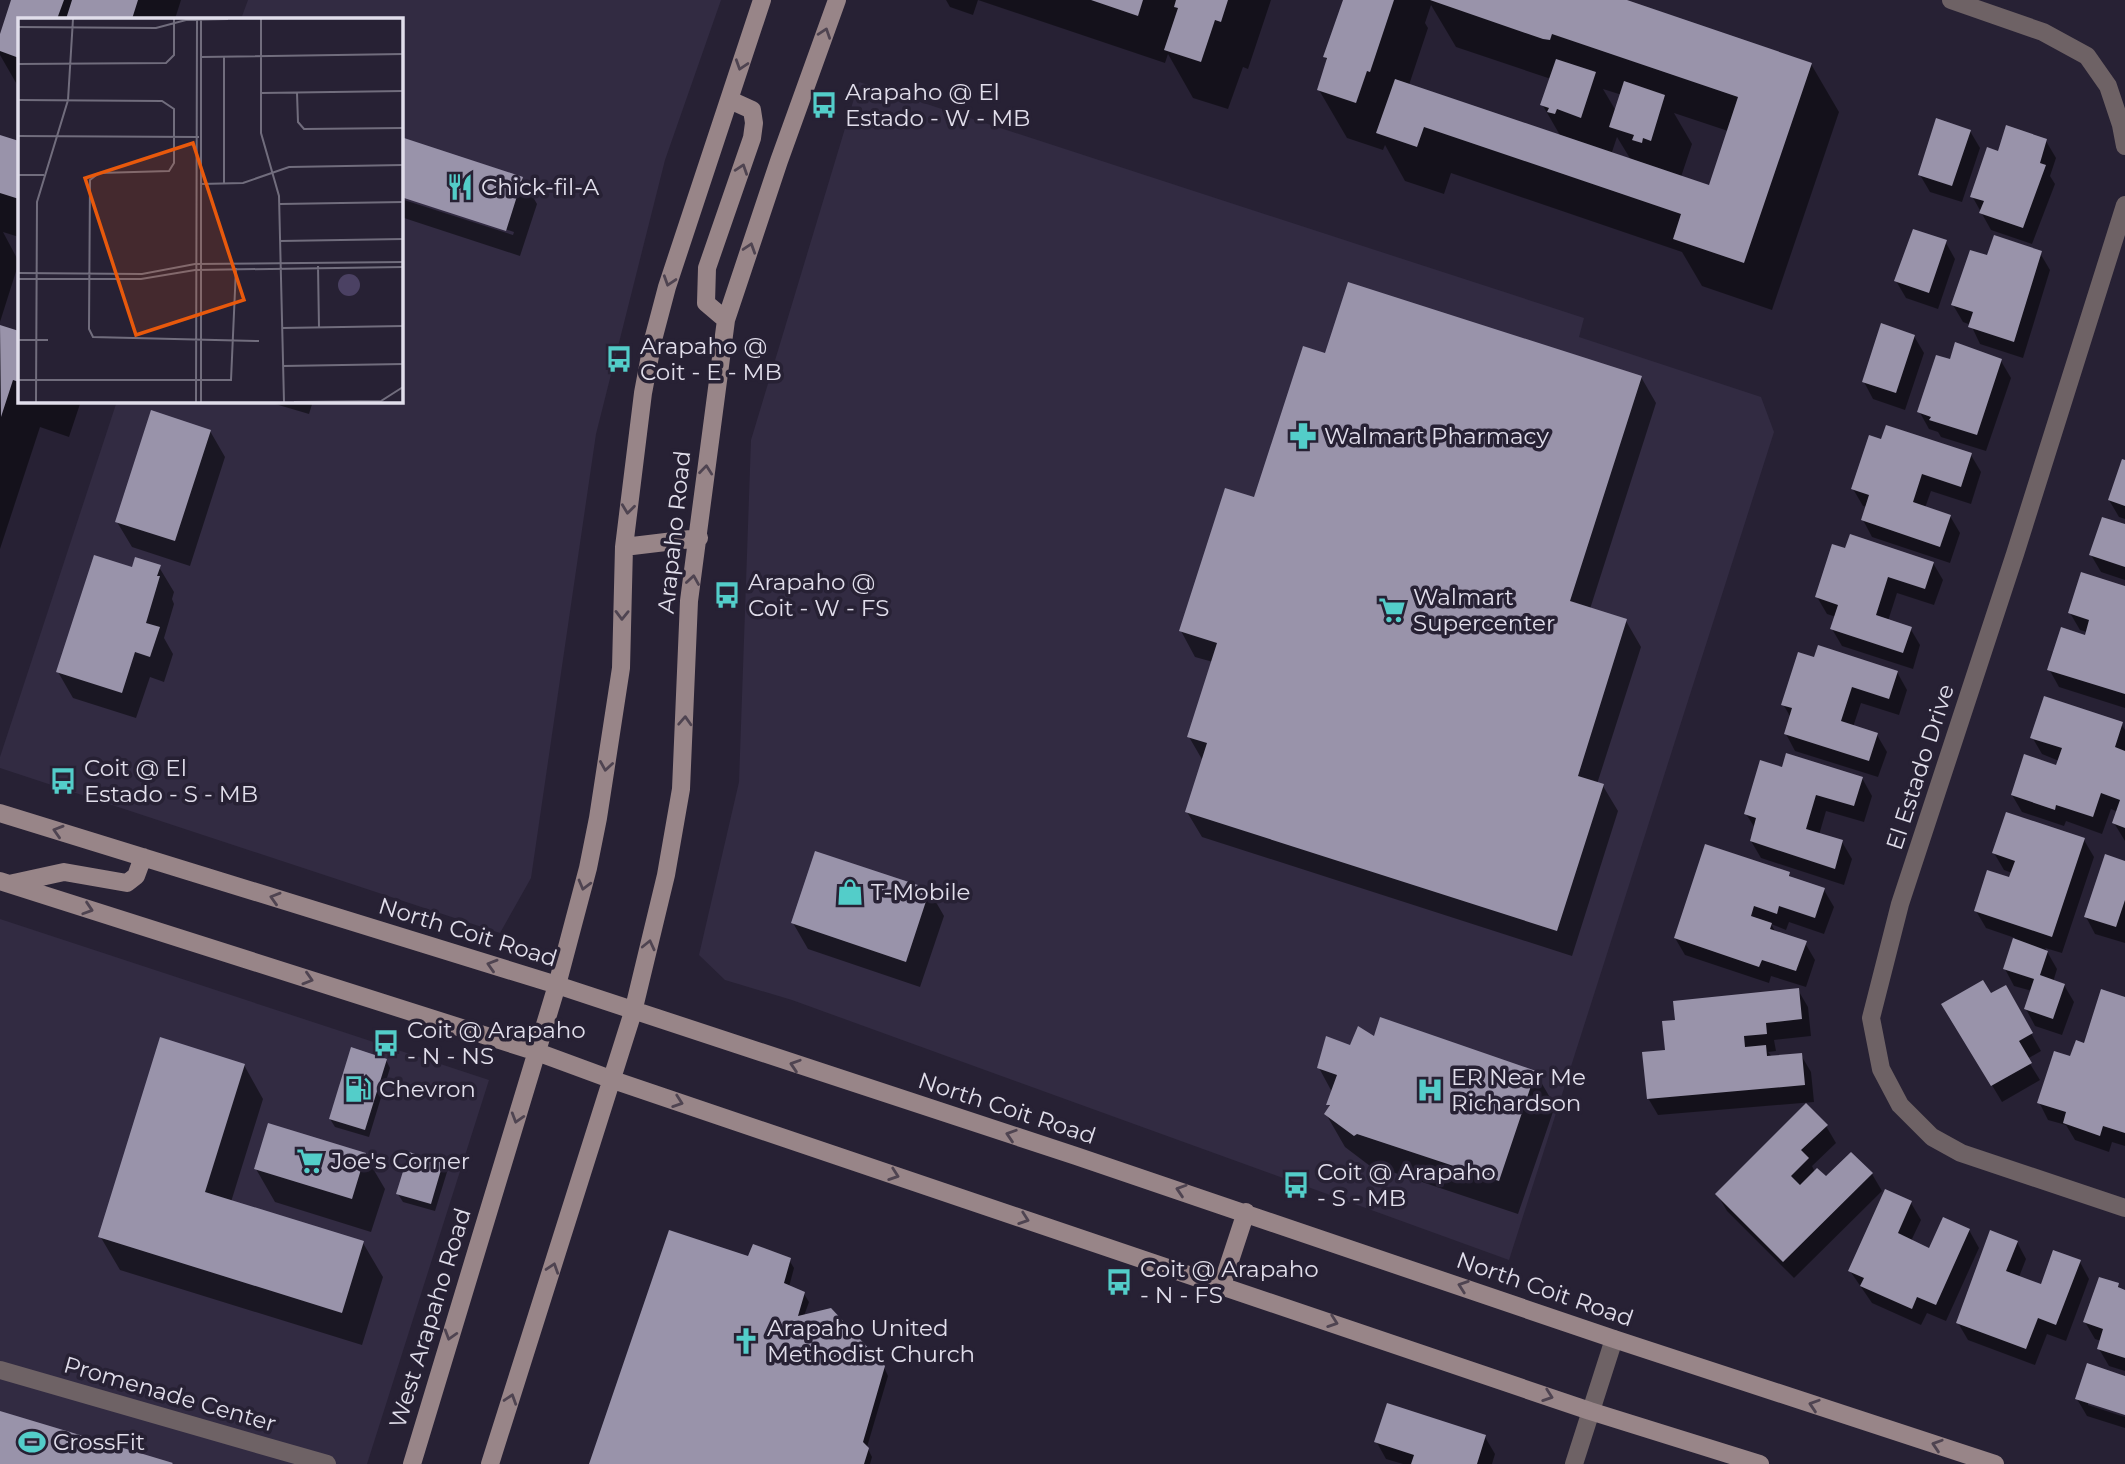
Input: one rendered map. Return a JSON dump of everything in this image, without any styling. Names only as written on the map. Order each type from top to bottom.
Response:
[{"type":"main road","name":"Arapaho Road","points":[[557,985],[588,868],[621,668],[624,547],[643,393],[653,340],[667,287],[762,0]]},
{"type":"main road","name":"Arapaho Road","points":[[613,1080],[633,1012],[666,875],[681,789],[689,601],[726,320],[837,0]]},
{"type":"main road","points":[[726,320],[706,303],[707,268],[752,138],[754,123],[752,110],[730,100]]},
{"type":"main road","points":[[624,547],[699,538]]},
{"type":"main road","name":"North Coit Road","points":[[0,813],[557,985],[1246,1212],[1614,1339],[1995,1464]]},
{"type":"main road","points":[[5,883],[64,872],[127,883],[136,876],[143,857]]},
{"type":"main road","points":[[5,883],[537,1052],[1590,1411],[1760,1464]]},
{"type":"main road","name":"West Arapaho Road","points":[[412,1464],[557,985]]},
{"type":"main road","points":[[490,1464],[613,1080]]},
{"type":"main road","points":[[1222,1285],[1246,1212]]},
{"type":"street","points":[[1951,0],[2043,32],[2087,56],[2108,86],[2125,146]]},
{"type":"street","name":"El Estado Drive","points":[[2125,205],[2015,554],[1900,904],[1871,1018],[1881,1069],[1900,1105],[1932,1137],[1961,1153],[2125,1208]]},
{"type":"street","points":[[1574,1464],[1614,1339]]},
{"type":"street","name":"Promenade Center","points":[[0,1370],[327,1464]]},
{"type":"shaded area","points":[[248,0],[721,0],[665,160],[596,434],[531,878],[500,933],[0,768],[0,757],[117,402],[402,402],[402,18],[241,18]]},
{"type":"shaded area","points":[[859,82],[1584,318],[1579,337],[1761,397],[1774,432],[1509,1260],[792,1000],[725,980],[699,955],[739,782],[751,440]]},
{"type":"shaded area","points":[[0,919],[489,1080],[367,1464],[0,1464]]},
{"type":"building","points":[[11,0],[64,0],[57,18],[18,18],[18,58],[0,51],[0,34]]},
{"type":"building","points":[[72,0],[138,0],[132,18],[66,18]]},
{"type":"building","points":[[1091,0],[1143,0],[1138,16]]},
{"type":"building","points":[[1176,0],[1228,0],[1221,22],[1215,20],[1201,62],[1164,50],[1178,8],[1174,7]]},
{"type":"building","points":[[1343,0],[1394,0],[1370,72],[1367,71],[1356,103],[1317,90],[1327,58],[1323,57]]},
{"type":"building","points":[[1430,0],[1627,0],[1812,63],[1744,263],[1673,239],[1681,214],[1424,127],[1417,147],[1376,133],[1395,79],[1709,185],[1738,97],[1552,34],[1550,40],[1543,39]]},
{"type":"building","points":[[1556,59],[1596,72],[1581,118],[1557,109],[1555,114],[1547,112],[1549,108],[1540,105]]},
{"type":"building","points":[[1624,81],[1665,95],[1651,141],[1643,138],[1642,143],[1632,140],[1634,135],[1609,127]]},
{"type":"building","points":[[1936,118],[1971,130],[1952,186],[1918,175]]},
{"type":"building","points":[[2006,125],[2047,139],[2040,163],[2046,165],[2023,228],[1979,213],[1984,201],[1970,197],[1987,147],[1998,151]]},
{"type":"building","points":[[0,135],[18,141],[18,199],[0,193]]},
{"type":"building","name":"Chick-fil-A","points":[[402,137],[523,177],[506,231],[402,197]]},
{"type":"building","points":[[1913,229],[1947,240],[1929,293],[1894,281]]},
{"type":"building","points":[[1994,235],[2042,251],[2014,342],[1968,327],[1973,312],[1951,305],[1970,250],[1987,255]]},
{"type":"building","name":"Walmart Supercenter","points":[[1348,282],[1642,376],[1570,601],[1627,619],[1578,776],[1604,784],[1557,931],[1185,812],[1207,743],[1187,737],[1217,643],[1179,631],[1225,488],[1254,497],[1303,346],[1325,353]]},
{"type":"building","points":[[1881,323],[1915,335],[1896,393],[1862,382]]},
{"type":"building","points":[[0,325],[18,331],[18,382],[13,380],[1,417]]},
{"type":"building","points":[[1955,342],[2002,359],[1977,435],[1929,420],[1931,417],[1917,412],[1936,355],[1950,359]]},
{"type":"building","points":[[151,410],[211,430],[175,541],[115,522]]},
{"type":"building","points":[[1886,425],[1972,453],[1961,487],[1922,474],[1913,502],[1951,515],[1940,547],[1861,520],[1869,495],[1851,489],[1869,435],[1881,439]]},
{"type":"building","points":[[2122,459],[2125,460],[2125,506],[2108,500]]},
{"type":"building","points":[[2102,517],[2125,524],[2125,567],[2089,555]]},
{"type":"building","points":[[1850,534],[1934,562],[1925,589],[1888,577],[1876,615],[1912,627],[1903,653],[1830,629],[1838,605],[1815,597],[1832,544],[1845,548]]},
{"type":"building","points":[[94,555],[132,567],[135,557],[161,565],[146,623],[160,627],[150,657],[135,652],[122,693],[56,672]]},
{"type":"building","points":[[2081,572],[2125,586],[2125,694],[2047,670],[2061,627],[2085,635],[2089,620],[2068,613]]},
{"type":"building","points":[[1818,645],[1898,671],[1889,699],[1852,687],[1841,721],[1878,733],[1869,761],[1784,734],[1792,708],[1781,705],[1798,652],[1814,657]]},
{"type":"building","points":[[2044,696],[2123,722],[2115,747],[2125,751],[2125,828],[2112,823],[2120,800],[2101,793],[2093,817],[2056,805],[2055,810],[2011,795],[2024,754],[2056,765],[2062,748],[2030,738]]},
{"type":"building","points":[[1786,753],[1863,777],[1854,806],[1816,795],[1806,829],[1843,840],[1835,869],[1750,841],[1756,818],[1744,814],[1760,760],[1782,767]]},
{"type":"building","points":[[2006,812],[2085,838],[2052,937],[1974,911],[1987,870],[2009,877],[2015,861],[1992,853]]},
{"type":"building","points":[[1705,844],[1790,872],[1789,876],[1825,888],[1815,918],[1779,906],[1777,914],[1754,906],[1751,916],[1772,923],[1770,929],[1807,941],[1796,971],[1762,960],[1759,967],[1674,938]]},
{"type":"building","points":[[815,851],[930,889],[906,962],[791,923]]},
{"type":"building","points":[[2105,854],[2125,861],[2125,900],[2116,927],[2084,917]]},
{"type":"building","points":[[2013,938],[2048,951],[2040,975],[2065,984],[2053,1019],[2024,1009],[2034,979],[2003,969]]},
{"type":"building","points":[[1983,980],[1991,993],[2006,985],[2033,1033],[2019,1041],[2032,1063],[1991,1086],[1941,1004]]},
{"type":"building","points":[[1799,988],[1802,1019],[1766,1023],[1767,1034],[1744,1036],[1745,1047],[1766,1045],[1767,1056],[1802,1053],[1805,1085],[1647,1099],[1642,1052],[1665,1050],[1662,1021],[1675,1020],[1673,1001]]},
{"type":"building","points":[[2101,989],[2125,997],[2125,1133],[2103,1126],[2100,1136],[2063,1123],[2066,1112],[2037,1103],[2054,1051],[2070,1056],[2076,1040],[2084,1043]]},
{"type":"building","name":"ER Near Me Richardson","points":[[1380,1017],[1536,1071],[1499,1181],[1357,1134],[1354,1136],[1324,1114],[1330,1105],[1326,1105],[1337,1075],[1317,1068],[1326,1036],[1350,1045],[1358,1026],[1374,1036]]},
{"type":"building","points":[[160,1037],[245,1064],[205,1192],[364,1241],[342,1313],[98,1237]]},
{"type":"building","name":"Chevron","points":[[351,1047],[387,1059],[365,1130],[329,1119]]},
{"type":"building","points":[[1806,1103],[1828,1125],[1801,1150],[1809,1158],[1791,1176],[1800,1185],[1817,1168],[1826,1176],[1851,1152],[1873,1173],[1783,1262],[1715,1194]]},
{"type":"building","name":"Joe's Corner","points":[[268,1123],[366,1153],[352,1199],[254,1169]]},
{"type":"building","name":"Chevron","points":[[409,1152],[443,1163],[431,1204],[396,1194]]},
{"type":"building","points":[[1885,1189],[1912,1201],[1898,1233],[1929,1248],[1943,1217],[1970,1229],[1936,1305],[1917,1297],[1912,1309],[1860,1286],[1864,1278],[1848,1271]]},
{"type":"building","name":"Arapaho United Methodist Church","points":[[669,1230],[748,1256],[753,1244],[791,1258],[784,1283],[805,1292],[798,1316],[831,1308],[885,1366],[863,1442],[869,1448],[864,1464],[589,1464]]},
{"type":"building","points":[[1990,1230],[2018,1241],[2006,1271],[2041,1284],[2053,1250],[2081,1260],[2056,1325],[2038,1318],[2026,1349],[1956,1323]]},
{"type":"building","points":[[2099,1277],[2119,1283],[2118,1287],[2125,1290],[2125,1358],[2097,1349],[2103,1329],[2083,1322]]},
{"type":"building","points":[[2087,1363],[2125,1376],[2125,1415],[2075,1399]]},
{"type":"building","points":[[1387,1403],[1486,1435],[1477,1464],[1411,1464],[1414,1455],[1374,1442]]},
{"type":"building","points":[[0,1411],[173,1463],[0,1464]]},
{"type":"place","name":"Arapaho @ El Estado - W - MB","points":[[824,105]]},
{"type":"place","name":"Chick-fil-A","points":[[460,187]]},
{"type":"place","name":"Arapaho @ Coit - E - MB","points":[[619,359]]},
{"type":"place","name":"Walmart Pharmacy","points":[[1303,436]]},
{"type":"place","name":"Arapaho @ Coit - W - FS","points":[[727,595]]},
{"type":"place","name":"Walmart Supercenter","points":[[1392,610]]},
{"type":"place","name":"Coit @ El Estado - S - MB","points":[[63,781]]},
{"type":"place","name":"T-Mobile","points":[[850,892]]},
{"type":"place","name":"Coit @ Arapaho - N - NS","points":[[386,1043]]},
{"type":"place","name":"Chevron","points":[[358,1089]]},
{"type":"place","name":"ER Near Me Richardson","points":[[1430,1090]]},
{"type":"place","name":"Joe's Corner","points":[[310,1161]]},
{"type":"place","name":"Coit @ Arapaho - S - MB","points":[[1296,1185]]},
{"type":"place","name":"Coit @ Arapaho - N - FS","points":[[1119,1282]]},
{"type":"place","name":"Arapaho United Methodist Church","points":[[746,1341]]},
{"type":"place","name":"CrossFit","points":[[32,1442]]}]
